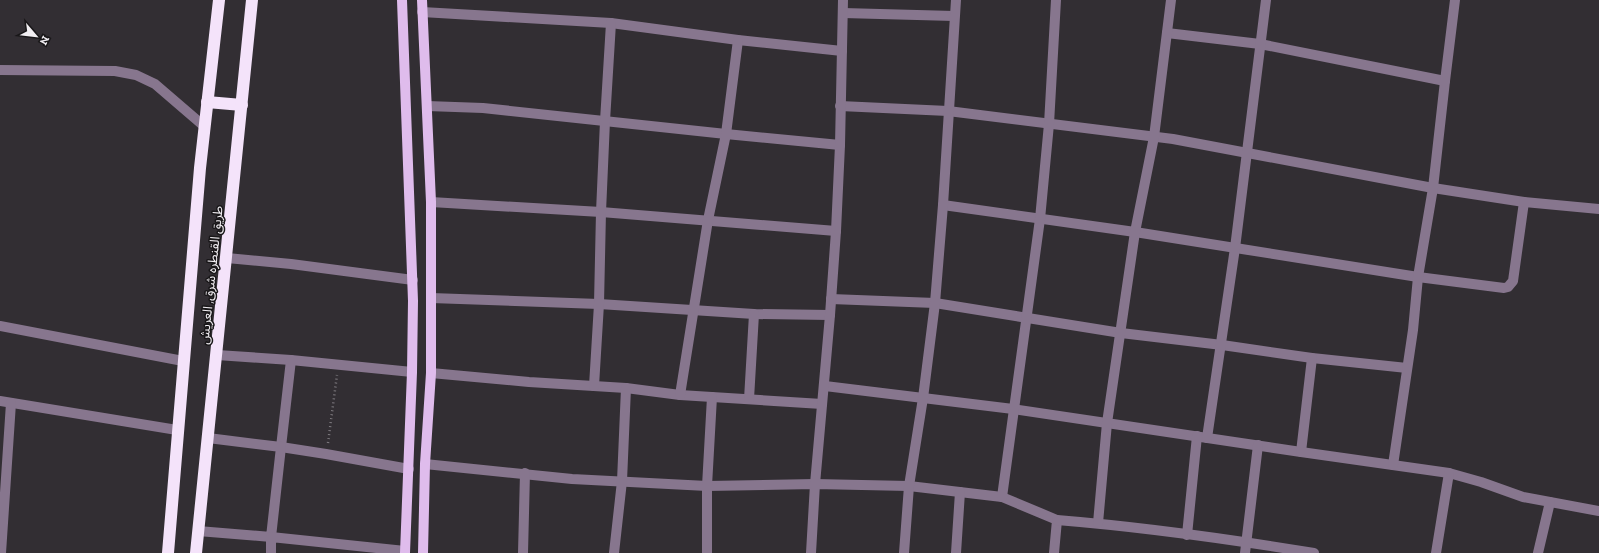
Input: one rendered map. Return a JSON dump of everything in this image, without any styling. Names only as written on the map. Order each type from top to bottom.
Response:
[{"type":"highway","name":"طريق القنطره شرق, العريش","points":[[168,553],[183,361],[207,102],[219,0]]},
{"type":"highway","name":"طريق القنطره شرق, العريش","points":[[196,553],[252,0]]},
{"type":"highway","points":[[207,102],[242,105]]},
{"type":"main road","points":[[402,0],[413,280],[412,372],[405,552]]},
{"type":"main road","points":[[422,0],[431,202],[431,373],[423,553]]},
{"type":"street","points":[[811,553],[815,484],[825,386],[836,231],[840,145],[843,0]]},
{"type":"street","points":[[904,553],[909,486],[923,398],[935,303],[943,205],[956,0]]},
{"type":"street","points":[[1002,497],[1040,219],[1049,124],[1056,0]]},
{"type":"street","points":[[1098,523],[1107,423],[1135,232],[1154,137],[1171,0]]},
{"type":"street","points":[[1187,535],[1202,437],[1222,345],[1266,0]]},
{"type":"street","points":[[1393,465],[1413,330],[1418,277],[1433,188],[1455,0]]},
{"type":"street","points":[[422,12],[611,23],[738,40],[842,51]]},
{"type":"street","points":[[843,13],[954,16]]},
{"type":"street","points":[[594,386],[599,304],[605,120],[611,23]]},
{"type":"street","points":[[1167,33],[1260,44],[1445,81]]},
{"type":"street","points":[[680,394],[708,220],[726,134],[738,40]]},
{"type":"street","points":[[0,70],[115,71],[136,75],[155,84],[205,127]]},
{"type":"street","points":[[426,106],[483,108],[840,145]]},
{"type":"street","points":[[840,106],[948,111],[1154,137],[1433,188],[1524,202],[1599,209]]},
{"type":"street","points":[[431,202],[601,212],[836,231]]},
{"type":"street","points":[[943,205],[1135,232],[1418,277],[1504,288],[1508,287],[1513,281],[1524,202]]},
{"type":"street","points":[[227,258],[291,264],[413,280]]},
{"type":"street","points":[[431,298],[599,304],[754,314],[830,315]]},
{"type":"street","points":[[831,299],[935,303],[1121,333],[1222,345],[1312,358],[1407,368]]},
{"type":"street","points":[[749,399],[754,314]]},
{"type":"street","points":[[0,326],[183,361]]},
{"type":"street","points":[[217,355],[338,364],[412,372]]},
{"type":"street","points":[[1301,452],[1312,358]]},
{"type":"street","points":[[271,553],[271,537],[291,360]]},
{"type":"street","points":[[431,373],[626,388],[712,397],[822,404]]},
{"type":"street","points":[[825,386],[1013,409],[1449,473],[1524,497],[1599,511]]},
{"type":"street","points":[[614,553],[622,481],[626,388]]},
{"type":"street","points":[[707,553],[707,486],[712,397]]},
{"type":"street","points":[[0,401],[177,430]]},
{"type":"street","points":[[1,553],[11,403]]},
{"type":"street","points":[[208,438],[282,447],[409,469]]},
{"type":"street","points":[[1245,553],[1258,445]]},
{"type":"street","points":[[426,464],[572,479],[707,486],[815,484],[909,486],[1002,497],[1057,520],[1098,523],[1246,542],[1314,553]]},
{"type":"street","points":[[1436,553],[1449,473]]},
{"type":"street","points":[[524,474],[524,553]]},
{"type":"street","points":[[956,553],[960,492]]},
{"type":"street","points":[[1538,553],[1550,502]]},
{"type":"street","points":[[1054,553],[1057,520]]},
{"type":"street","points":[[198,531],[271,537],[405,552]]},
{"type":"path","points":[[326,454],[338,364]]}]
